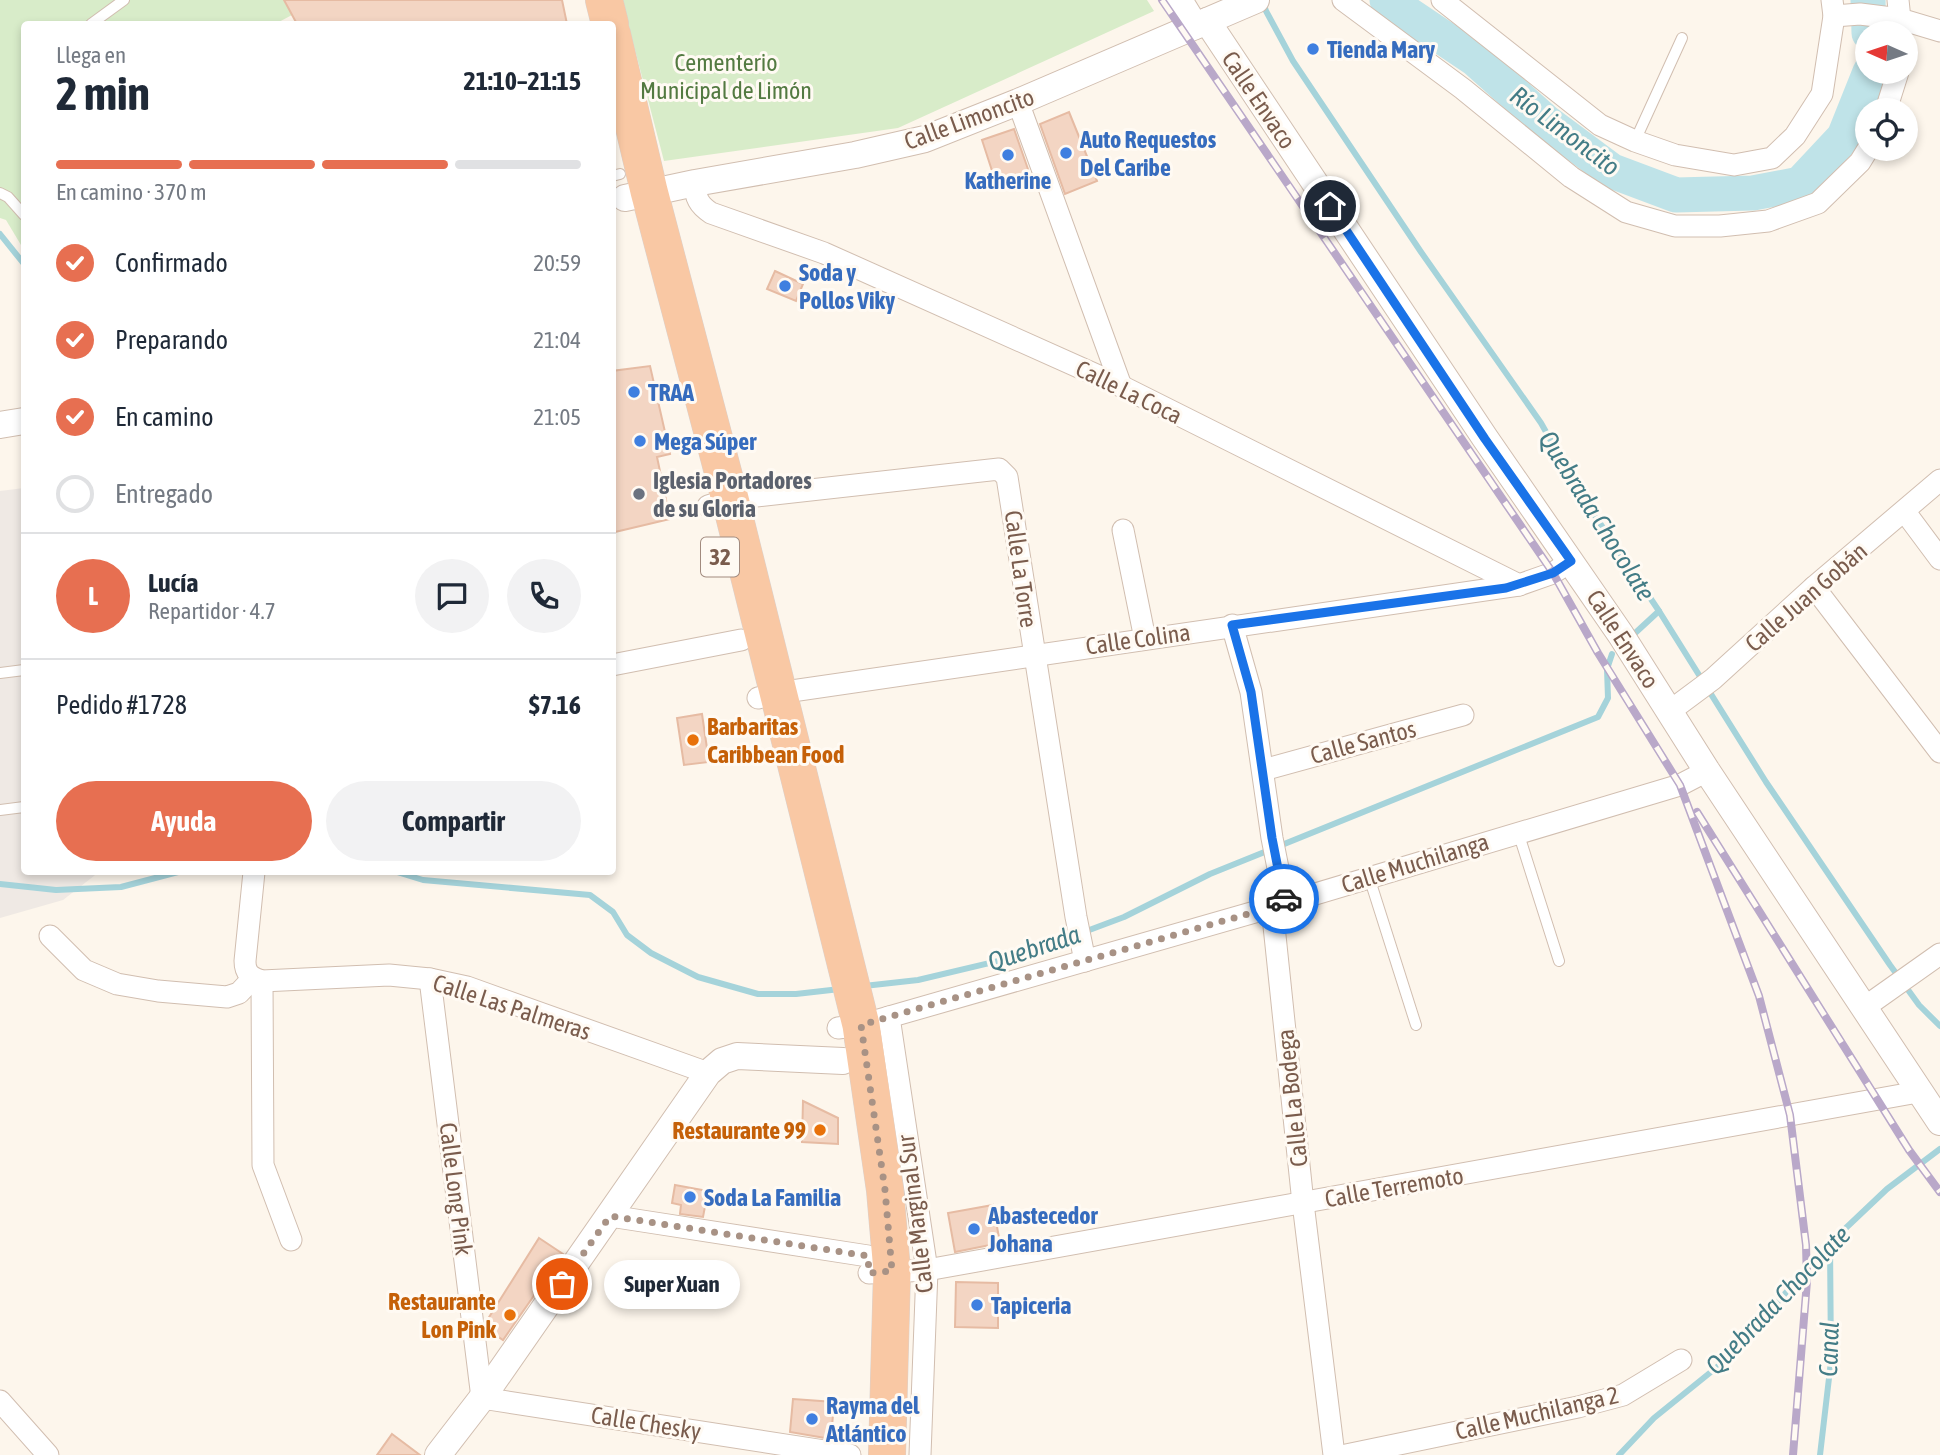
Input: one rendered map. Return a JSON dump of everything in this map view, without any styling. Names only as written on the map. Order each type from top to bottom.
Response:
[{"type":"highway","points":[[580,0],[585,21]]},
{"type":"highway","points":[[604,0],[609,21]]},
{"type":"highway","name":"32","points":[[616,81],[624,176],[719,503],[854,1024],[889,1268],[887,1455]]},
{"type":"highway","name":"32","points":[[719,503],[741,640],[768,696]]},
{"type":"highway","name":"32","points":[[866,1455],[889,1268]]},
{"type":"street","name":"Calle Envaco","points":[[1179,0],[1201,23],[1571,561],[1707,771],[1872,1002],[1918,1092],[1940,1122]]},
{"type":"street","points":[[1343,0],[1463,89],[1571,177],[1626,212],[1675,226],[1720,226],[1768,221],[1818,203],[1861,161]]},
{"type":"street","points":[[1442,0],[1600,125],[1675,156],[1734,165],[1772,158],[1795,136],[1822,94],[1833,8],[1896,17],[1940,31]]},
{"type":"street","name":"Calle Limoncito","points":[[624,176],[695,183],[855,155],[925,139],[1253,1]]},
{"type":"street","points":[[1018,102],[1121,386]]},
{"type":"street","name":"Calle La Coca","points":[[695,183],[695,194],[700,206],[711,213],[824,253],[1121,386],[1519,585]]},
{"type":"street","points":[[0,425],[21,422]]},
{"type":"street","name":"Calle La Torre","points":[[719,503],[999,470],[1007,477],[1033,654],[1084,954]]},
{"type":"street","name":"Calle Juan Gobán","points":[[1670,711],[1704,685],[1940,480]]},
{"type":"street","points":[[1905,512],[1940,559]]},
{"type":"street","points":[[1122,530],[1145,639]]},
{"type":"street","points":[[1519,585],[1553,573],[1571,561]]},
{"type":"street","name":"Calle Colina","points":[[768,696],[1033,654],[1519,585]]},
{"type":"street","points":[[1814,587],[1940,752]]},
{"type":"street","name":"Calle La Bodega","points":[[1232,625],[1251,692],[1279,876],[1278,905],[1303,1203],[1334,1455]]},
{"type":"street","points":[[616,664],[741,640]]},
{"type":"street","name":"Calle Santos","points":[[1263,770],[1463,715]]},
{"type":"street","name":"Calle Muchilanga","points":[[854,1024],[1084,954],[1278,905],[1680,785],[1707,771]]},
{"type":"street","points":[[254,875],[245,970],[257,980],[263,1165],[291,1240]]},
{"type":"street","points":[[50,936],[84,970],[117,984],[158,991],[227,997],[239,993],[257,980]]},
{"type":"street","points":[[1872,1002],[1940,954]]},
{"type":"street","name":"Calle Las Palmeras","points":[[257,980],[389,975],[430,979],[467,988],[708,1073]]},
{"type":"street","name":"Calle Long Pink","points":[[430,979],[482,1398]]},
{"type":"street","points":[[438,1455],[482,1398],[708,1073],[722,1061],[854,1024]]},
{"type":"street","name":"Calle Marginal Sur","points":[[854,1024],[889,1268],[920,1455]]},
{"type":"street","name":"Calle Terremoto","points":[[610,1216],[889,1268],[1303,1203],[1918,1092]]},
{"type":"street","name":"Calle Muchilanga 2","points":[[1346,1455],[1623,1395],[1681,1360]]},
{"type":"street","name":"Calle Chesky","points":[[482,1398],[850,1455]]},
{"type":"street","points":[[0,1401],[48,1455]]},
{"type":"lane","points":[[95,21],[124,0]]},
{"type":"lane","points":[[1635,141],[1682,38]]},
{"type":"lane","points":[[0,192],[21,212]]},
{"type":"lane","points":[[0,673],[21,670]]},
{"type":"lane","points":[[0,810],[21,807]]},
{"type":"lane","points":[[1518,832],[1559,961]]},
{"type":"lane","points":[[1369,877],[1416,1025]]},
{"type":"shaded area","points":[[21,488],[21,875],[95,875],[63,900],[0,918],[0,491]]},
{"type":"green space","points":[[0,0],[284,0],[292,15],[281,21],[21,21],[21,245],[6,220],[0,218]]},
{"type":"green space","name":"Cementerio Municipal de Limón","points":[[622,0],[1147,0],[1154,11],[898,128],[664,161]]},
{"type":"building","points":[[284,0],[562,0],[566,21],[295,21]]},
{"type":"building","name":"Auto Requestos Del Caribe","points":[[1069,112],[1097,181],[1065,194],[1040,124]]},
{"type":"building","name":"Katherine","points":[[1014,129],[1029,172],[996,183],[982,140]]},
{"type":"building","name":"Soda y Pollos Viky","points":[[775,271],[803,284],[796,301],[767,289]]},
{"type":"building","points":[[650,366],[670,454],[657,457],[670,519],[616,532],[616,370]]},
{"type":"building","name":"Barbaritas Caribbean Food","points":[[702,714],[709,762],[684,765],[677,718]]},
{"type":"building","name":"Restaurante 99","points":[[803,1101],[838,1118],[838,1144],[802,1142]]},
{"type":"building","name":"Soda La Familia","points":[[675,1185],[708,1191],[703,1217],[680,1214],[681,1205],[672,1203]]},
{"type":"building","name":"Abastecedor Johana","points":[[993,1205],[1000,1243],[955,1252],[948,1213]]},
{"type":"building","points":[[539,1238],[563,1254],[503,1340],[487,1329],[486,1322]]},
{"type":"building","name":"Tapiceria","points":[[956,1282],[998,1283],[998,1328],[955,1327]]},
{"type":"building","name":"Rayma del Atlántico","points":[[793,1399],[834,1402],[831,1439],[790,1432]]},
{"type":"building","points":[[392,1434],[420,1455],[377,1455]]},
{"type":"waterway","name":"Río Limoncito","points":[[1387,0],[1475,59],[1546,122],[1612,171],[1676,195],[1753,193],[1800,184],[1844,137],[1865,84]]},
{"type":"waterway","name":"Río Limoncito","points":[[1868,0],[1869,21]]},
{"type":"waterway","name":"Quebrada Chocolate","points":[[1263,1],[1293,61],[1421,252],[1541,423],[1583,498],[1659,611],[1766,782],[1890,965],[1919,1005],[1940,1026]]},
{"type":"waterway","points":[[0,234],[21,260]]},
{"type":"waterway","name":"Quebrada","points":[[1633,635],[1659,611]]},
{"type":"waterway","name":"Quebrada","points":[[1084,932],[1124,917],[1210,874],[1598,717],[1608,698],[1607,669],[1612,654]]},
{"type":"waterway","name":"Quebrada","points":[[0,884],[56,890],[121,887],[167,875]]},
{"type":"waterway","name":"Quebrada","points":[[407,875],[423,880],[590,895],[613,912],[627,935],[651,953],[698,977],[758,994],[796,994],[840,989]]},
{"type":"waterway","name":"Quebrada","points":[[864,986],[918,980],[1019,956],[1074,936]]},
{"type":"waterway","name":"Quebrada Chocolate","points":[[1619,1455],[1654,1418],[1727,1359],[1830,1243],[1887,1189],[1940,1149]]},
{"type":"waterway","name":"Canal","points":[[1820,1455],[1831,1361],[1830,1244]]},
{"type":"railway","points":[[1162,0],[1553,573],[1598,653],[1680,785],[1759,996],[1790,1115],[1806,1245],[1807,1281],[1793,1455]]},
{"type":"railway","points":[[1697,812],[1909,1150],[1940,1192]]},
{"type":"way so far","points":[[562,1284],[610,1216],[868,1256],[869,1273],[892,1271],[885,1190],[861,1025],[1272,907],[1285,903],[1284,899]]},
{"type":"place","name":"Tienda Mary","points":[[1313,49]]},
{"type":"place","name":"Auto Requestos Del Caribe","points":[[1066,153]]},
{"type":"place","name":"Katherine","points":[[1008,155]]},
{"type":"place","name":"Soda y Pollos Viky","points":[[785,286]]},
{"type":"place","name":"TRAA","points":[[634,392]]},
{"type":"place","name":"Mega Súper","points":[[640,441]]},
{"type":"place","name":"Iglesia Portadores de su Gloria","points":[[639,494]]},
{"type":"place","name":"Barbaritas Caribbean Food","points":[[693,740]]},
{"type":"place","name":"Restaurante 99","points":[[820,1130]]},
{"type":"place","name":"Soda La Familia","points":[[690,1197]]},
{"type":"place","name":"Abastecedor Johana","points":[[974,1229]]},
{"type":"place","name":"Super Xuan","points":[[562,1284]]},
{"type":"place","name":"Tapiceria","points":[[977,1305]]},
{"type":"place","name":"Restaurante Lon Pink","points":[[510,1315]]},
{"type":"place","name":"Rayma del Atlántico","points":[[812,1419]]},
{"type":"route","points":[[1284,899],[1272,838],[1251,692],[1232,625],[1506,588],[1553,573],[1571,561],[1485,439],[1330,206]]}]
